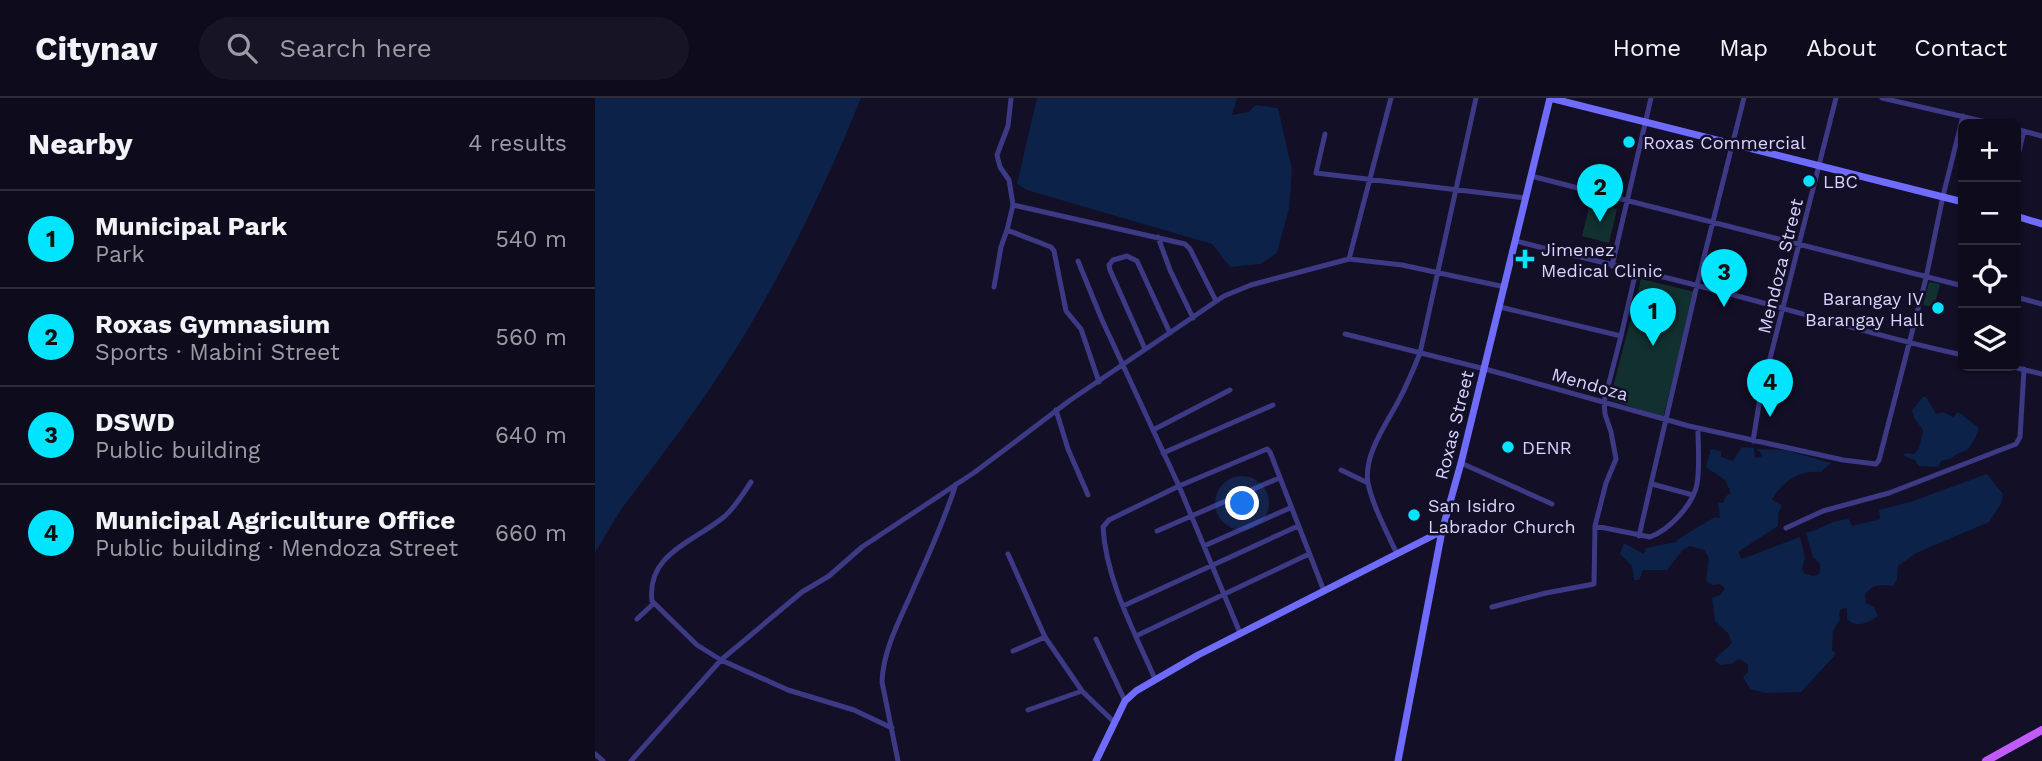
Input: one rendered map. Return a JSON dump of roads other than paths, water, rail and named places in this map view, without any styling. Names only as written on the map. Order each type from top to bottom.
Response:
[{"type":"main road","name":"Roxas Street","points":[[1398,761],[1442,531],[1485,369],[1550,98],[1958,200]]},
{"type":"main road","points":[[2021,218],[2042,224]]},
{"type":"main road","points":[[1096,761],[1113,721],[1125,701],[1155,679],[1442,531]]},
{"type":"main road","points":[[1986,761],[2042,730]]},
{"type":"street","points":[[1349,259],[1391,98]]},
{"type":"street","points":[[1397,554],[1368,483],[1375,448],[1420,353],[1476,98]]},
{"type":"street","points":[[1612,266],[1651,98]]},
{"type":"street","points":[[1639,536],[1697,285],[1744,98]]},
{"type":"street","name":"Mendoza Street","points":[[1753,441],[1760,398],[1836,98]]},
{"type":"street","points":[[1882,98],[1972,119]]},
{"type":"street","points":[[994,287],[1013,205],[1009,180],[997,155],[1008,126],[1011,99]]},
{"type":"street","points":[[1909,344],[1963,117]]},
{"type":"street","points":[[2021,130],[2042,136]]},
{"type":"street","points":[[2021,143],[2024,131]]},
{"type":"street","points":[[1325,134],[1316,173],[1526,198]]},
{"type":"street","points":[[1531,176],[1958,285]]},
{"type":"street","points":[[1013,205],[1159,236],[1188,246],[1216,301]]},
{"type":"street","points":[[1007,230],[1052,248],[1066,311],[1083,333],[1099,382]]},
{"type":"street","points":[[1159,236],[1170,270],[1193,318]]},
{"type":"street","points":[[1516,241],[1697,285],[1909,344],[1958,354]]},
{"type":"street","points":[[1145,349],[1110,270],[1109,265],[1113,260],[1126,256],[1137,261],[1170,333]]},
{"type":"street","points":[[631,761],[722,660],[802,592],[829,576],[862,547],[956,484],[1123,363],[1231,292],[1349,259],[1402,265],[1505,287]]},
{"type":"street","points":[[1078,261],[1085,283],[1179,486],[1240,633]]},
{"type":"street","points":[[1492,607],[1594,584],[1595,526],[1606,483],[1616,459],[1604,402],[1636,271]]},
{"type":"street","points":[[2021,298],[2042,304]]},
{"type":"street","points":[[1500,307],[1621,336]]},
{"type":"street","name":"Mendoza","points":[[1345,334],[1485,369],[1698,429],[1843,460],[1876,464],[1909,344]]},
{"type":"street","points":[[2021,368],[2042,374]]},
{"type":"street","points":[[1786,528],[1823,511],[1889,493],[2016,444],[2020,438],[2024,369]]},
{"type":"street","points":[[1153,430],[1230,390]]},
{"type":"street","points":[[1163,453],[1273,405]]},
{"type":"street","points":[[1056,410],[1068,449],[1088,495]]},
{"type":"street","points":[[1595,526],[1650,537],[1666,528],[1693,495],[1697,480],[1698,429]]},
{"type":"street","points":[[1155,679],[1123,606],[1110,566],[1103,527],[1109,520],[1265,449],[1270,452],[1324,592]]},
{"type":"street","points":[[1461,463],[1552,504]]},
{"type":"street","points":[[1341,470],[1368,483]]},
{"type":"street","points":[[1157,531],[1279,478]]},
{"type":"street","points":[[751,482],[723,518],[662,561],[651,593],[653,604],[697,645],[722,660],[787,690],[854,710],[892,728]]},
{"type":"street","points":[[898,761],[882,682],[888,651],[956,484]]},
{"type":"street","points":[[1651,484],[1693,495]]},
{"type":"street","points":[[1204,546],[1290,508]]},
{"type":"street","points":[[1123,606],[1298,526]]},
{"type":"street","points":[[1008,554],[1045,638],[1082,691],[1113,721]]},
{"type":"street","points":[[1136,636],[1309,554]]},
{"type":"street","points":[[637,619],[653,604]]},
{"type":"street","points":[[1013,651],[1045,638]]},
{"type":"street","points":[[1095,639],[1125,701]]},
{"type":"street","points":[[1028,710],[1082,691]]},
{"type":"street","points":[[595,754],[603,761]]},
{"type":"water","points":[[595,98],[861,98],[815,203],[781,271],[743,337],[712,386],[615,518],[595,553]]},
{"type":"water","points":[[1037,98],[1237,98],[1232,115],[1248,112],[1256,105],[1278,108],[1292,170],[1289,208],[1277,253],[1261,264],[1230,267],[1212,244],[1027,190],[1017,184]]},
{"type":"water","points":[[1926,397],[1936,414],[1943,412],[1953,417],[1958,412],[1979,428],[1968,449],[1953,458],[1941,461],[1938,467],[1919,466],[1915,460],[1904,456],[1905,453],[1914,454],[1919,448],[1923,430],[1914,418],[1912,410]]},
{"type":"water","points":[[1742,447],[1754,448],[1755,457],[1758,458],[1762,456],[1756,449],[1785,450],[1831,463],[1821,472],[1798,475],[1786,482],[1772,500],[1782,505],[1778,514],[1778,526],[1738,552],[1742,559],[1800,537],[1805,558],[1802,569],[1805,574],[1814,576],[1820,573],[1820,564],[1813,557],[1806,533],[1833,522],[1849,519],[1852,526],[1880,519],[1879,510],[1913,501],[1987,474],[2003,494],[2001,504],[1989,522],[1916,553],[1898,566],[1897,580],[1893,586],[1871,588],[1865,594],[1866,603],[1874,607],[1878,616],[1866,623],[1855,624],[1847,619],[1847,608],[1841,609],[1840,619],[1833,631],[1832,650],[1836,654],[1801,692],[1766,693],[1750,689],[1743,677],[1748,672],[1748,664],[1739,659],[1731,664],[1720,665],[1714,660],[1732,643],[1728,633],[1715,621],[1712,598],[1720,595],[1725,588],[1706,581],[1709,558],[1704,550],[1690,546],[1683,550],[1667,570],[1643,570],[1639,580],[1634,580],[1632,566],[1620,554],[1624,543],[1644,554],[1646,548],[1676,542],[1715,517],[1720,518],[1718,503],[1723,503],[1731,493],[1725,480],[1706,467],[1711,449],[1721,451],[1721,457],[1733,461]]},
{"type":"place","name":"Roxas Commercial","points":[[1629,142]]},
{"type":"place","name":"LBC","points":[[1809,181]]},
{"type":"place","name":"Roxas Gymnasium","points":[[1600,222]]},
{"type":"place","name":"Jimenez Medical Clinic","points":[[1525,259]]},
{"type":"place","name":"DSWD","points":[[1724,307]]},
{"type":"place","name":"Barangay IV Barangay Hall","points":[[1938,308]]},
{"type":"place","name":"Municipal Park","points":[[1653,346]]},
{"type":"place","name":"Municipal Agriculture Office","points":[[1770,417]]},
{"type":"place","name":"DENR","points":[[1508,447]]},
{"type":"place","name":"San Isidro Labrador Church","points":[[1414,515]]}]
